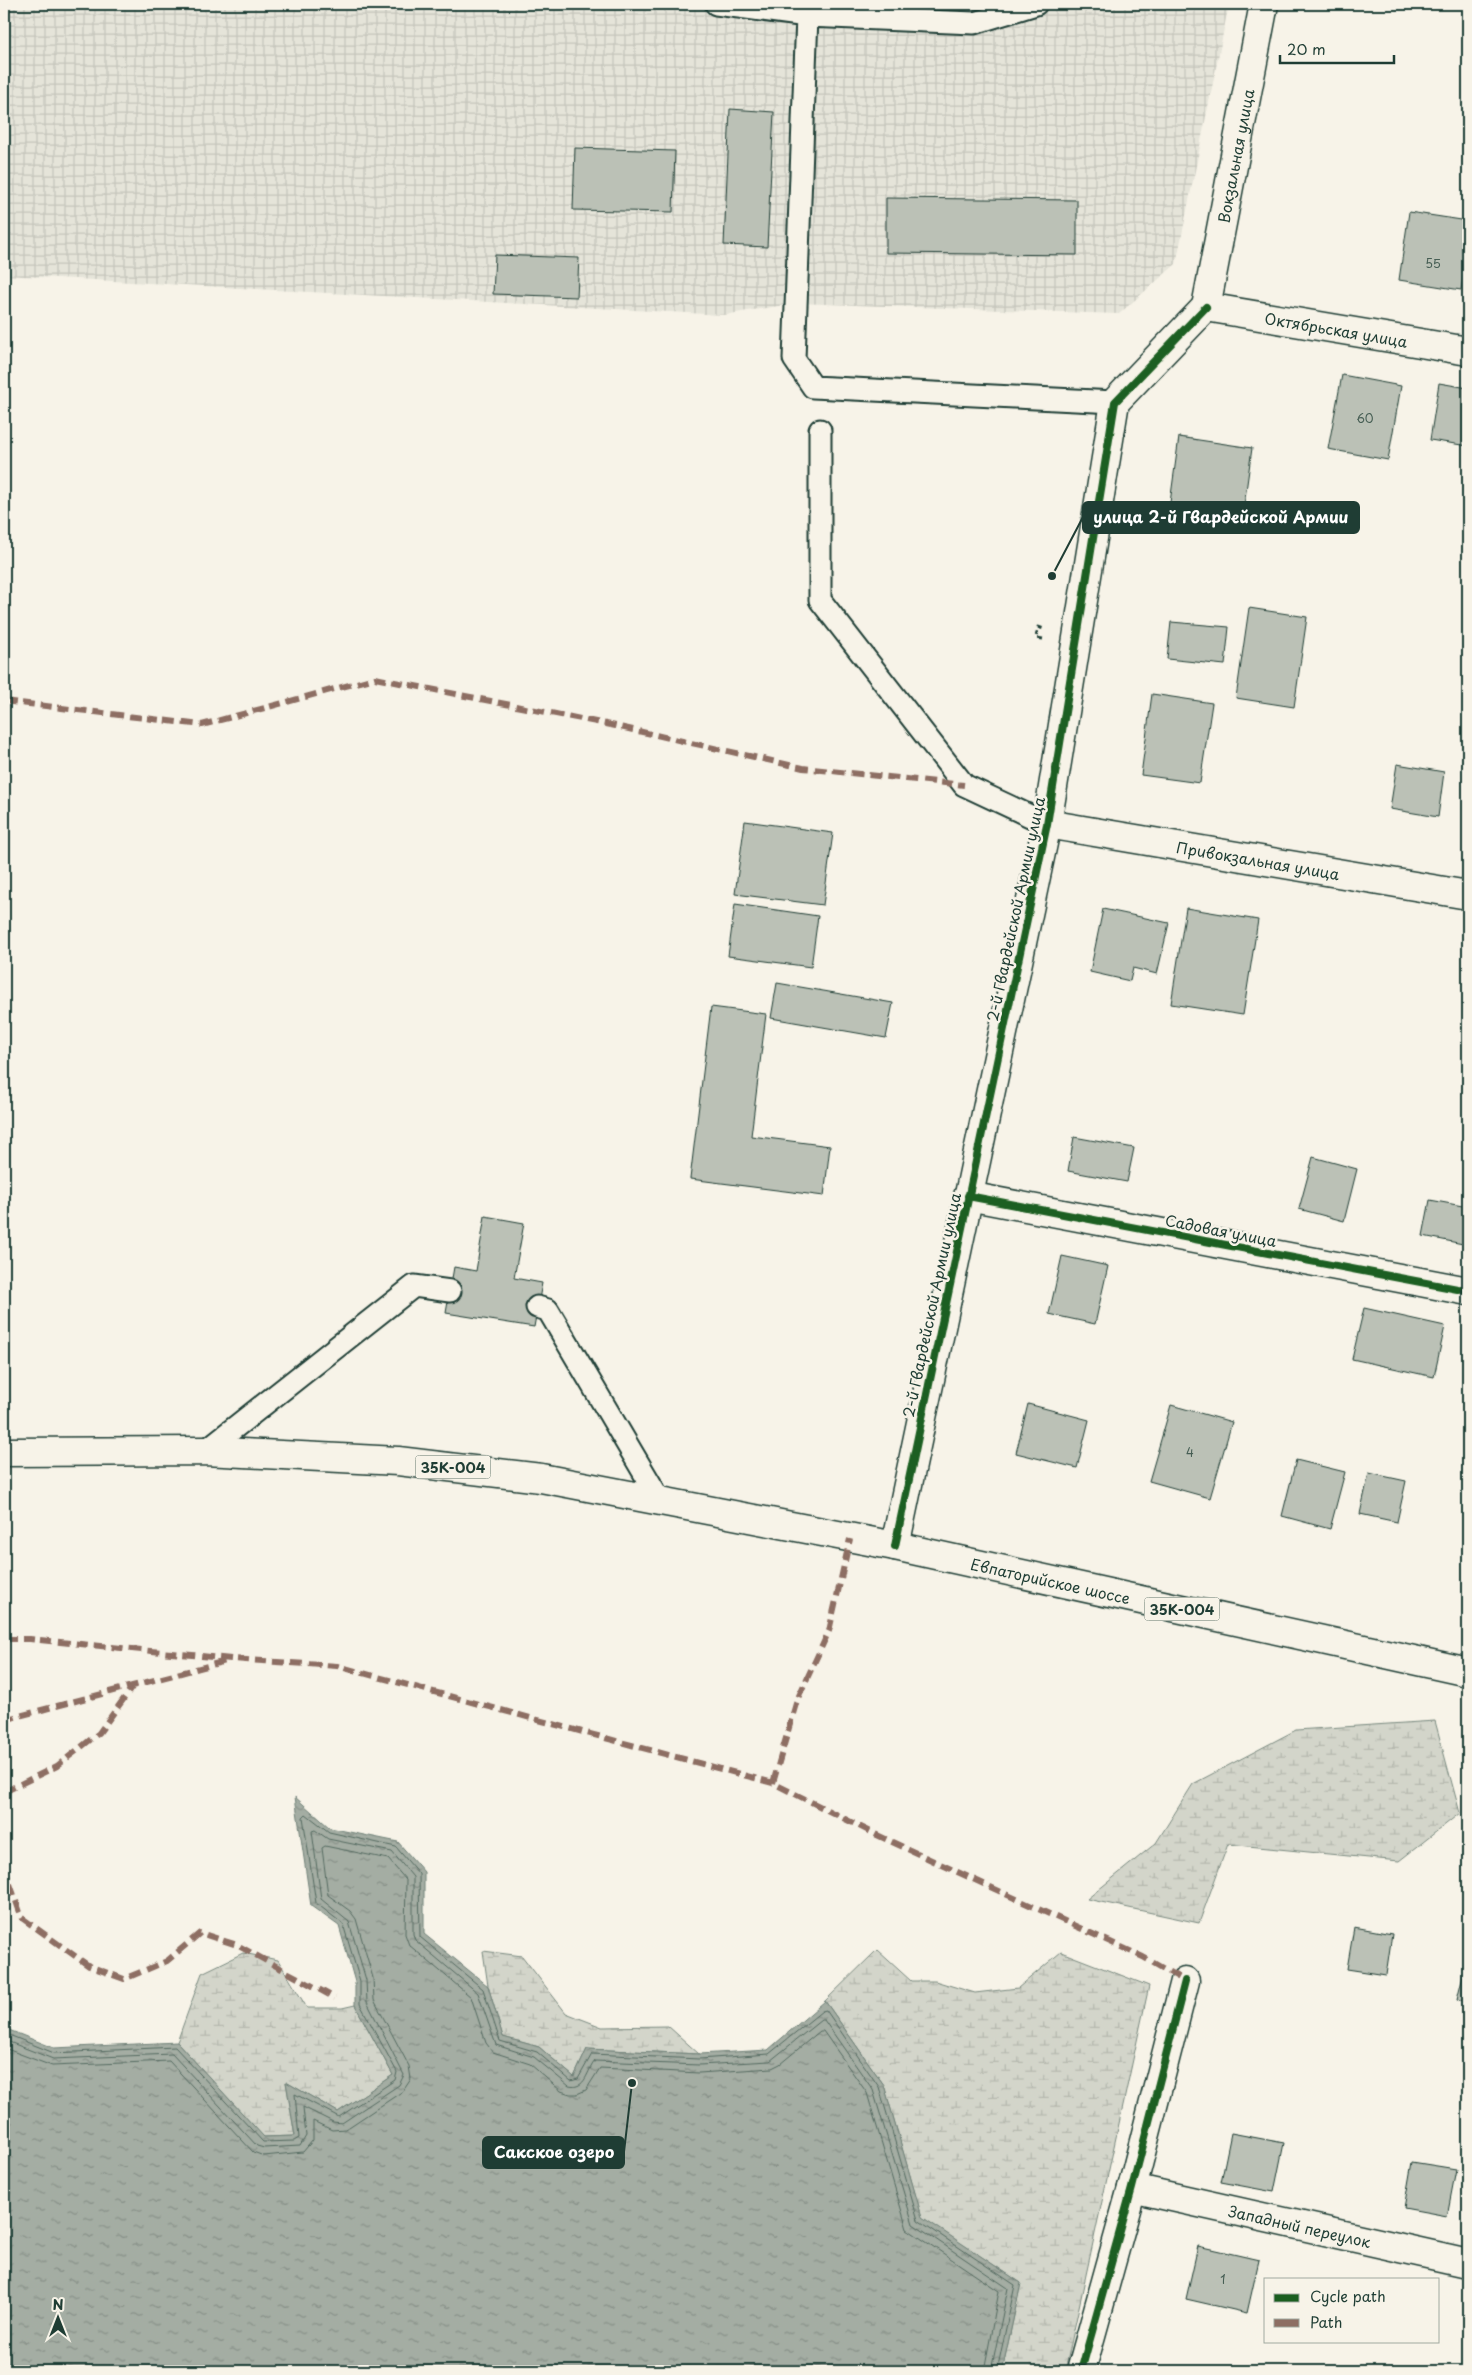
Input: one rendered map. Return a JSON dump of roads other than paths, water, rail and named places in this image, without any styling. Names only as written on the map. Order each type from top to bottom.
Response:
[{"type":"street","name":"Вокзальная улица","points":[[1206,308],[1264,4]]},
{"type":"street","name":"Октябрьская улица","points":[[1206,308],[1468,351]]},
{"type":"street","points":[[1115,402],[1206,308]]},
{"type":"street","name":"2-й Гвардейской Армии улица","points":[[895,1546],[1047,824],[1115,402]]},
{"type":"street","name":"Привокзальная улица","points":[[1047,824],[1468,895]]},
{"type":"street","name":"Садовая улица","points":[[968,1196],[1468,1291]]},
{"type":"street","name":"35К-004","points":[[4,1452],[205,1451],[398,1461],[541,1478],[895,1546]]},
{"type":"street","name":"Евпаторийское шоссе","points":[[895,1546],[1468,1672]]},
{"type":"street","points":[[1081,2371],[1132,2188],[1185,1981]]},
{"type":"street","name":"Западный переулок","points":[[1132,2188],[1468,2263]]},
{"type":"lane","points":[[716,4],[808,16],[974,23],[1036,4]]},
{"type":"lane","points":[[808,16],[794,359],[813,387],[1115,402]]},
{"type":"lane","points":[[820,430],[820,600],[964,785],[1047,824]]},
{"type":"lane","points":[[205,1451],[414,1286],[450,1291]]},
{"type":"lane","points":[[537,1308],[548,1310],[660,1500]]},
{"type":"water","points":[[295,1797],[330,1828],[398,1842],[424,1872],[424,1934],[488,1986],[503,2037],[539,2047],[574,2077],[587,2049],[699,2054],[768,2050],[825,2001],[884,2085],[922,2217],[1021,2283],[1002,2371],[4,2371],[4,2028],[54,2048],[177,2042],[264,2137],[295,2136],[286,2082],[338,2112],[393,2075],[355,2005],[355,1982],[339,1926],[311,1906]]},
{"type":"place","name":"улица 2-й Гвардейской Армии","points":[[1052,576]]},
{"type":"place","name":"Сакское озеро","points":[[632,2083]]}]
